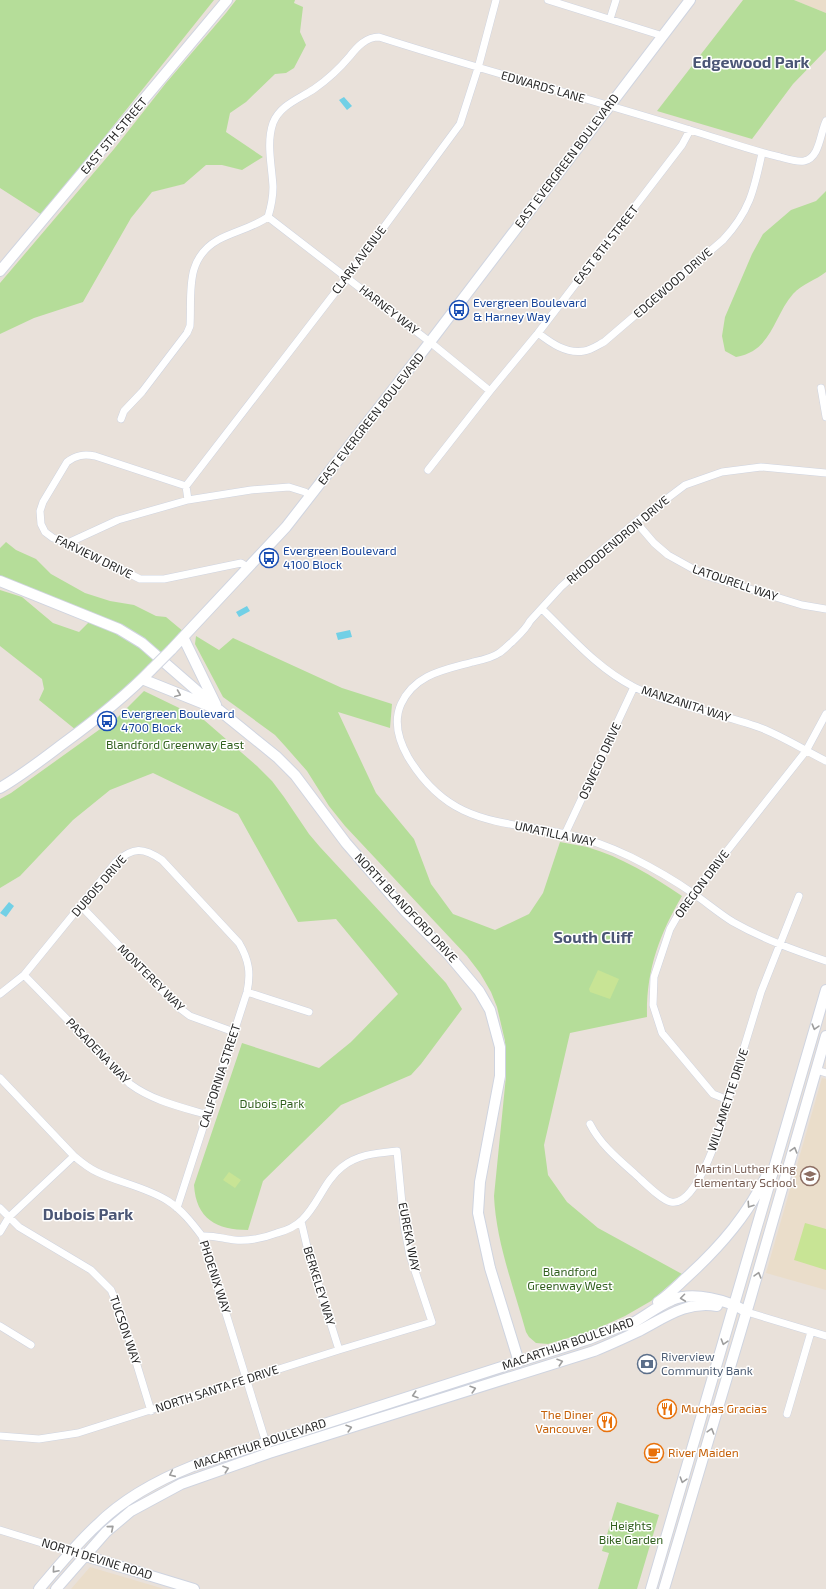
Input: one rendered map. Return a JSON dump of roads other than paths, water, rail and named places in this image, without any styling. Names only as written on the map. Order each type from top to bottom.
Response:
[{"type":"street","name":"EAST 5TH STREET","points":[[0,271],[227,0]]},
{"type":"street","name":"CLARK AVENUE","points":[[186,486],[346,277],[460,124],[478,68],[496,0]]},
{"type":"street","points":[[548,0],[663,36]]},
{"type":"street","points":[[610,19],[616,0]]},
{"type":"street","name":"EAST EVERGREEN BOULEVARD","points":[[0,788],[16,779],[89,725],[130,692],[249,568],[286,526],[430,342],[690,0]]},
{"type":"street","name":"EDWARDS LANE","points":[[268,217],[272,203],[273,187],[270,141],[273,122],[285,106],[324,82],[343,65],[359,45],[373,37],[379,37],[762,153],[796,161],[805,161],[813,157],[817,151],[822,129],[826,121]]},
{"type":"street","name":"EAST 8TH STREET","points":[[428,470],[538,333],[682,145],[690,130]]},
{"type":"street","name":"EDGEWOOD DRIVE","points":[[538,333],[553,344],[568,350],[584,351],[604,342],[723,240],[736,226],[747,207],[755,185],[762,153]]},
{"type":"street","points":[[121,419],[124,411],[142,392],[187,333],[190,326],[191,278],[197,262],[208,248],[218,240],[258,224],[268,217]]},
{"type":"street","name":"HARNEY WAY","points":[[268,217],[430,342],[490,391]]},
{"type":"street","points":[[821,388],[826,416]]},
{"type":"street","name":"FARVIEW DRIVE","points":[[186,486],[95,456],[84,455],[73,458],[67,462],[43,502],[40,511],[41,524],[45,532],[53,538],[68,543],[140,579],[164,579],[241,563],[249,568]]},
{"type":"street","name":"RHODODENDRON DRIVE","points":[[397,726],[401,704],[412,688],[426,676],[442,670],[484,660],[499,654],[527,627],[530,621],[561,587],[594,557],[636,522],[685,485],[722,472],[761,467],[826,473]]},
{"type":"street","points":[[186,486],[188,500]]},
{"type":"street","points":[[68,543],[118,520],[188,500],[251,490],[289,487],[298,489],[310,496]]},
{"type":"street","name":"LATOURELL WAY","points":[[636,522],[654,543],[668,555],[704,575],[802,605],[826,608]]},
{"type":"street","name":"NORTH BLANDFORD DRIVE","points":[[0,581],[119,629],[142,642],[219,710],[277,757],[295,775],[346,843],[405,911],[448,954],[479,991],[490,1010],[500,1047],[500,1076],[482,1175],[478,1213],[490,1268],[519,1362]]},
{"type":"street","name":"MANZANITA WAY","points":[[542,609],[598,665],[634,687],[653,695],[761,728],[784,738],[826,761]]},
{"type":"street","points":[[183,637],[219,710]]},
{"type":"street","points":[[142,679],[219,710]]},
{"type":"street","name":"OSWEGO DRIVE","points":[[565,834],[634,687]]},
{"type":"street","name":"OREGON DRIVE","points":[[728,1100],[713,1094],[662,1033],[653,1005],[654,977],[670,929],[682,908],[806,751],[826,714]]},
{"type":"street","name":"UMATILLA WAY","points":[[397,726],[403,748],[415,768],[432,788],[454,806],[478,817],[496,822],[565,834],[604,845],[653,868],[693,893],[732,921],[756,934],[826,961]]},
{"type":"street","name":"DUBOIS DRIVE","points":[[0,994],[24,975],[116,862],[127,853],[140,850],[151,853],[162,860],[239,943]]},
{"type":"street","name":"WILLAMETTE DRIVE","points":[[590,1124],[596,1136],[625,1165],[658,1194],[671,1202],[680,1201],[689,1193],[702,1173],[725,1114],[761,992],[799,896]]},
{"type":"street","name":"MONTEREY WAY","points":[[81,906],[178,1007],[190,1016],[234,1032]]},
{"type":"street","name":"CALIFORNIA STREET","points":[[177,1208],[247,992],[249,968],[246,956],[239,943]]},
{"type":"street","name":"PASADENA WAY","points":[[24,975],[130,1084],[156,1099],[208,1115]]},
{"type":"street","points":[[650,1589],[826,990]]},
{"type":"street","points":[[247,992],[309,1012]]},
{"type":"street","points":[[664,1589],[821,1072],[826,1036]]},
{"type":"street","name":"PHOENIX WAY","points":[[0,1078],[74,1156],[87,1167],[167,1200],[190,1220],[202,1236],[269,1453]]},
{"type":"street","points":[[621,1326],[626,1321],[664,1297],[713,1253],[734,1229],[759,1192],[781,1146]]},
{"type":"street","name":"EUREKA WAY","points":[[301,1221],[331,1178],[343,1166],[367,1154],[397,1151],[404,1225],[409,1248],[432,1322]]},
{"type":"street","points":[[0,1232],[9,1217],[74,1156]]},
{"type":"street","name":"TUCSON WAY","points":[[0,1208],[19,1228],[91,1270],[110,1290],[122,1316],[151,1411]]},
{"type":"street","points":[[202,1236],[213,1236],[236,1240],[256,1239],[278,1233],[301,1221]]},
{"type":"street","name":"BERKELEY WAY","points":[[301,1221],[308,1251],[338,1350]]},
{"type":"street","name":"MACARTHUR BOULEVARD","points":[[40,1589],[97,1524],[124,1502],[145,1488],[170,1475],[266,1442],[589,1339],[621,1326],[628,1325],[676,1298],[704,1298],[747,1312]]},
{"type":"street","name":"MACARTHUR BOULEVARD","points":[[56,1589],[106,1532],[134,1510],[181,1484],[269,1453],[594,1351],[685,1307],[710,1305],[734,1307]]},
{"type":"street","points":[[747,1312],[826,1336]]},
{"type":"street","name":"NORTH SANTA FE DRIVE","points":[[0,1436],[39,1439],[78,1433],[151,1411],[338,1350],[432,1322]]},
{"type":"street","points":[[0,1326],[31,1345]]},
{"type":"street","points":[[787,1414],[811,1332]]},
{"type":"street","points":[[672,1561],[671,1545],[683,1501],[678,1497]]},
{"type":"street","name":"NORTH DEVINE ROAD","points":[[0,1530],[194,1589]]},
{"type":"street","points":[[656,1570],[661,1576],[658,1589]]},
{"type":"water","points":[[344,97],[352,106],[347,110],[339,100]]},
{"type":"water","points":[[247,606],[250,611],[239,617],[236,612]]},
{"type":"water","points":[[350,630],[352,637],[338,640],[336,633]]},
{"type":"water","points":[[9,902],[14,906],[6,917],[0,913]]},
{"type":"place","name":"Evergreen Boulevard & Harney Way","points":[[459,310]]},
{"type":"place","name":"Evergreen Boulevard 4100 Block","points":[[269,558]]},
{"type":"place","name":"Evergreen Boulevard 4700 Block","points":[[107,721]]},
{"type":"place","name":"Martin Luther King Elementary School","points":[[810,1176]]},
{"type":"place","name":"Riverview Community Bank","points":[[647,1364]]},
{"type":"place","name":"Muchas Gracias","points":[[667,1409]]},
{"type":"place","name":"The Diner Vancouver","points":[[607,1422]]},
{"type":"place","name":"River Maiden","points":[[654,1453]]},
{"type":"district","name":"Edgewood Park","points":[[751,62]]},
{"type":"district","name":"South Cliff","points":[[593,937]]},
{"type":"district","name":"Dubois Park","points":[[88,1214]]},
{"type":"park label","name":"Blandford Greenway East","points":[[175,745]]},
{"type":"park label","name":"Blandford Greenway West","points":[[570,1279]]},
{"type":"park label","name":"Heights Bike Garden","points":[[631,1533]]}]
